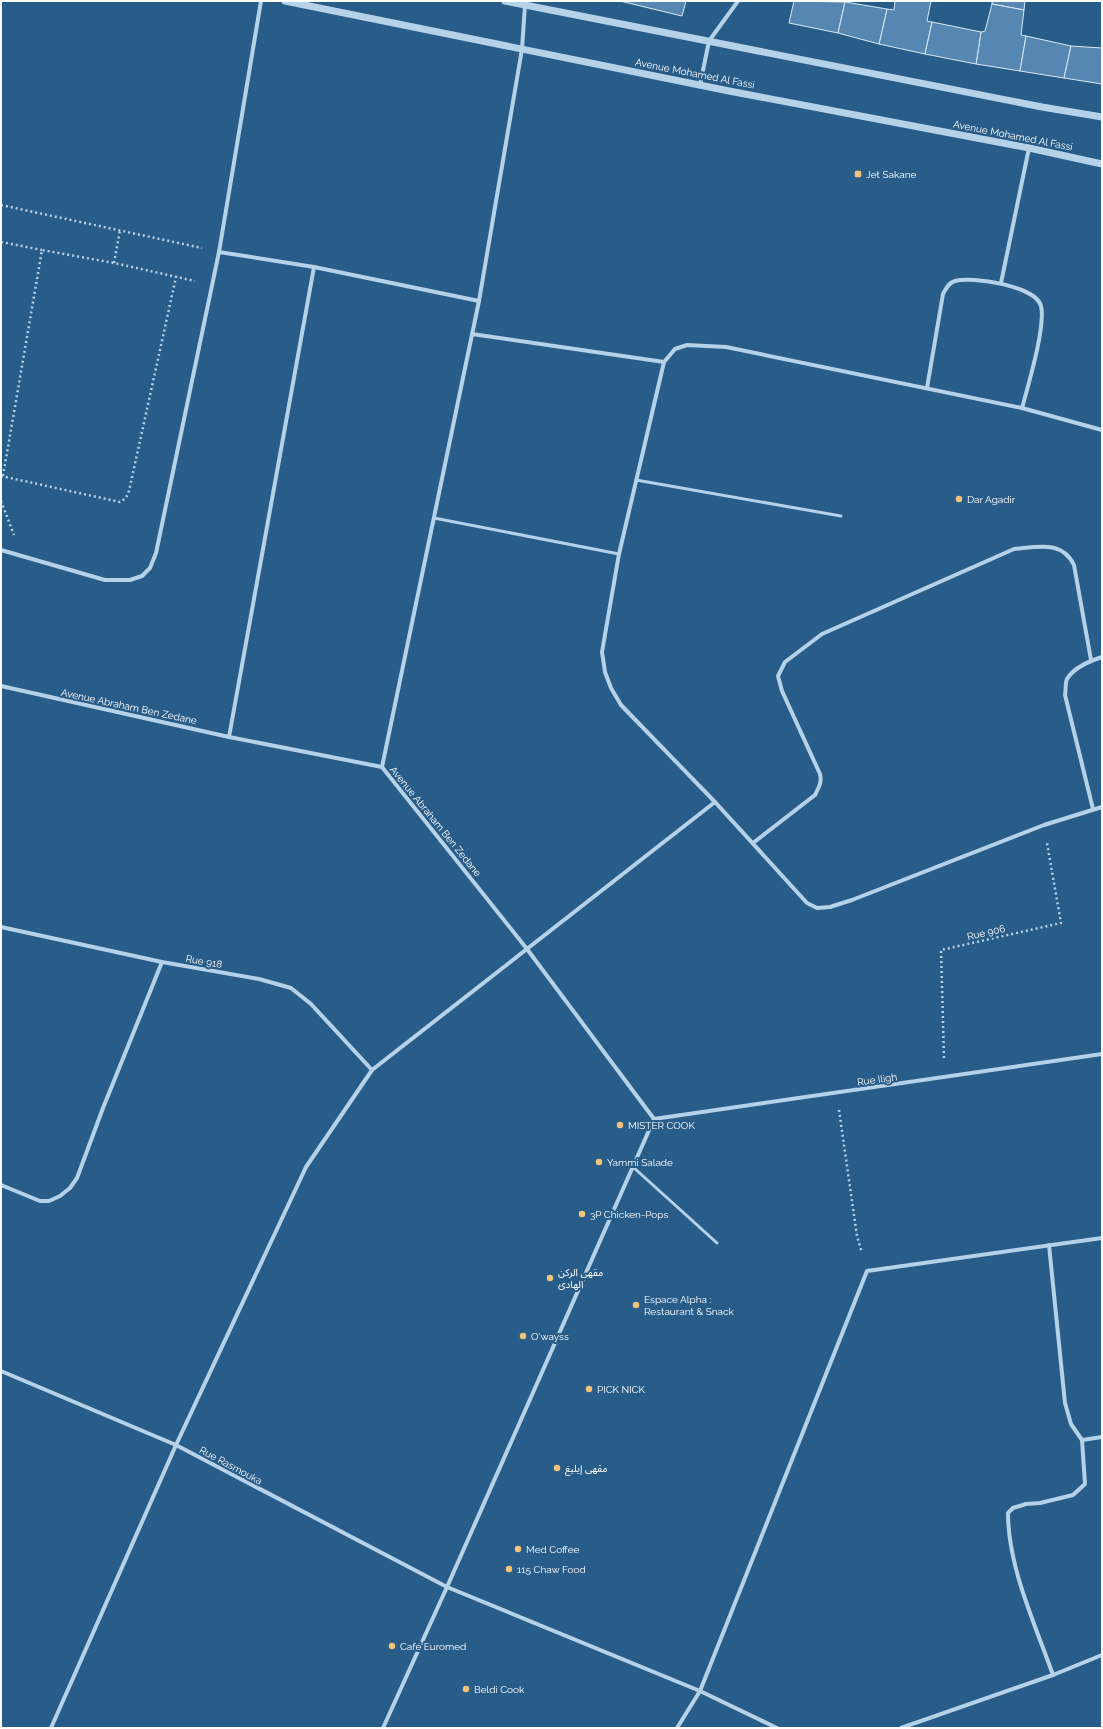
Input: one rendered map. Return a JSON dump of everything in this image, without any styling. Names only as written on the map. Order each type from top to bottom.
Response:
[{"type":"street","points":[[1,550],[105,580],[130,580],[142,576],[150,568],[156,553],[219,252],[261,1]]},
{"type":"street","name":"Avenue Mohamed Al Fassi","points":[[285,1],[700,85],[1029,148],[1102,164]]},
{"type":"street","points":[[505,1],[1102,117]]},
{"type":"street","points":[[700,85],[709,41],[738,1]]},
{"type":"street","points":[[382,767],[479,301],[522,49],[525,5]]},
{"type":"street","points":[[1001,283],[1029,148]]},
{"type":"street","points":[[219,252],[314,267],[479,301]]},
{"type":"street","points":[[229,737],[314,267]]},
{"type":"street","points":[[927,388],[942,294],[947,286],[955,281],[963,280],[1001,283],[1033,295],[1038,299],[1043,314],[1041,329],[1022,408]]},
{"type":"street","points":[[472,334],[664,362]]},
{"type":"street","points":[[1102,430],[1022,408],[726,347],[687,345],[675,349],[664,362],[618,554],[602,652],[605,672],[610,688],[621,704],[715,802],[790,886],[807,903],[817,908],[830,907],[852,900],[1044,825],[1093,808],[1102,807]]},
{"type":"street","points":[[753,843],[815,795],[819,788],[821,780],[820,774],[782,691],[778,676],[785,662],[822,634],[1014,549],[1045,546],[1064,551],[1074,565],[1091,660]]},
{"type":"street","points":[[1093,808],[1065,695],[1067,680],[1077,669],[1091,660],[1102,657]]},
{"type":"street","name":"Avenue Abraham Ben Zedane","points":[[1,686],[229,737],[382,767],[527,949],[654,1119]]},
{"type":"street","points":[[51,1728],[176,1445],[306,1167],[372,1070],[715,802]]},
{"type":"street","name":"Rue 918","points":[[1,927],[162,962],[259,979],[291,988],[311,1004],[372,1070]]},
{"type":"street","points":[[1,1185],[40,1201],[50,1201],[60,1196],[70,1188],[77,1178],[103,1108],[162,962]]},
{"type":"street","name":"Rue Iligh","points":[[654,1119],[1102,1054]]},
{"type":"street","points":[[383,1728],[654,1119]]},
{"type":"street","points":[[677,1728],[700,1691],[867,1271],[1102,1238]]},
{"type":"street","points":[[1049,1245],[1065,1403],[1071,1424],[1082,1440],[1085,1484],[1073,1495],[1013,1508],[1008,1513],[1008,1527],[1012,1552],[1025,1595],[1053,1675]]},
{"type":"street","name":"Rue Rasmouka","points":[[1,1371],[176,1445],[447,1587],[700,1691],[778,1728]]},
{"type":"street","points":[[1082,1440],[1102,1437]]},
{"type":"street","points":[[901,1728],[1053,1675],[1102,1655]]},
{"type":"lane","points":[[636,480],[841,516]]},
{"type":"lane","points":[[434,518],[618,554]]},
{"type":"lane","points":[[632,1167],[717,1243]]},
{"type":"path","points":[[1,205],[219,252]]},
{"type":"path","points":[[114,263],[120,230]]},
{"type":"path","points":[[1,242],[114,263],[212,285]]},
{"type":"path","points":[[42,250],[2,476],[120,502],[126,498],[130,491],[176,277]]},
{"type":"path","points":[[1,501],[22,556]]},
{"type":"path","name":"Rue 906","points":[[945,1077],[941,950],[1061,923],[1044,825]]},
{"type":"path","points":[[837,1093],[856,1236],[867,1271]]},
{"type":"building","points":[[620,1],[686,1],[682,16]]},
{"type":"building","points":[[794,1],[845,2],[838,33],[789,23]]},
{"type":"building","points":[[895,1],[931,1],[927,21],[932,22],[925,54],[879,44],[887,9],[894,10]]},
{"type":"building","points":[[992,1],[1025,1],[1024,10],[992,4]]},
{"type":"building","points":[[845,2],[887,9],[879,44],[838,33]]},
{"type":"building","points":[[992,4],[1024,10],[1021,35],[1026,36],[1020,71],[976,64],[981,32],[985,31]]},
{"type":"building","points":[[932,22],[981,32],[976,64],[925,54]]},
{"type":"building","points":[[1026,36],[1071,46],[1064,78],[1020,71]]},
{"type":"building","points":[[1071,46],[1102,48],[1102,84],[1064,78]]},
{"type":"place","name":"Jet Sakane","points":[[858,174]]},
{"type":"place","name":"Dar Agadir","points":[[959,499]]},
{"type":"place","name":"MISTER COOK","points":[[620,1125]]},
{"type":"place","name":"Yammi Salade","points":[[599,1162]]},
{"type":"place","name":"3P Chicken-Pops","points":[[582,1214]]},
{"type":"place","name":"مقهى الركن الهادئ","points":[[550,1278]]},
{"type":"place","name":"Espace Alpha : Restaurant & Snack","points":[[636,1305]]},
{"type":"place","name":"O'wayss","points":[[523,1336]]},
{"type":"place","name":"PICK NICK","points":[[589,1389]]},
{"type":"place","name":"مقهى إيليغ","points":[[557,1468]]},
{"type":"place","name":"Med Coffee","points":[[518,1549]]},
{"type":"place","name":"115 Chaw Food","points":[[509,1569]]},
{"type":"place","name":"Café Euromed","points":[[392,1646]]},
{"type":"place","name":"Beldi Cook","points":[[466,1689]]}]
